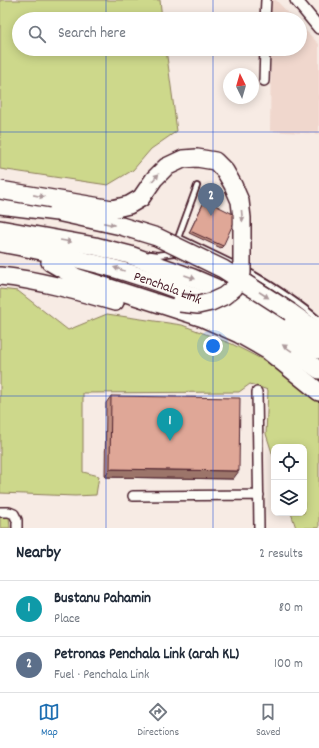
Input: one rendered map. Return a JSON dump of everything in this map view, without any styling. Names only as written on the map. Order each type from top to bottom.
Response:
[{"type":"highway","points":[[0,190],[112,208],[129,205],[140,198],[154,179],[166,167],[183,159],[197,158],[215,161],[225,171],[240,201],[242,218],[242,273],[234,288],[224,296],[198,305],[180,303],[50,262],[0,253]]},
{"type":"highway","points":[[0,205],[57,212],[121,226],[157,237],[223,269],[319,332]]},
{"type":"highway","name":"Penchala Link","points":[[0,229],[97,247],[130,255],[214,287],[262,313],[319,350]]},
{"type":"highway","name":"Penchala Link","points":[[0,243],[78,258],[114,268],[191,295],[250,324],[275,339],[319,370]]},
{"type":"highway","points":[[50,262],[76,277],[112,290],[203,318],[239,334],[267,350],[319,392]]},
{"type":"highway","points":[[0,274],[56,285],[178,319],[226,337],[284,364]]},
{"type":"street","points":[[266,0],[266,12]]},
{"type":"street","points":[[296,0],[306,12]]},
{"type":"street","points":[[307,13],[319,28]]},
{"type":"street","points":[[264,81],[265,56]]},
{"type":"street","points":[[257,392],[259,528]]},
{"type":"street","points":[[134,496],[258,495]]},
{"type":"street","points":[[0,512],[9,512],[14,514],[17,520],[17,528]]},
{"type":"lane","points":[[97,247],[157,255],[175,253],[178,237],[197,186]]},
{"type":"lane","points":[[178,237],[227,259],[274,286],[295,300],[319,320]]},
{"type":"shaded area","points":[[271,0],[276,0],[287,12],[271,12]]},
{"type":"shaded area","points":[[307,32],[319,44],[319,134],[270,131],[271,56],[307,56]]},
{"type":"green space","points":[[0,0],[160,0],[161,12],[12,12],[12,56],[167,56],[177,131],[151,149],[133,170],[108,185],[0,169]]},
{"type":"green space","points":[[0,289],[18,291],[68,330],[107,314],[182,325],[232,344],[281,369],[319,399],[319,528],[296,528],[292,516],[307,516],[307,444],[271,444],[271,450],[266,434],[268,390],[250,384],[239,392],[83,393],[83,472],[99,476],[96,495],[75,496],[0,493]]},
{"type":"green space","points":[[0,517],[9,517],[10,528],[0,528]]},
{"type":"building","points":[[205,200],[233,214],[233,224],[223,246],[190,231]]},
{"type":"building","points":[[111,396],[240,398],[239,471],[110,469]]},
{"type":"place","name":"Petronas Penchala Link (arah KL)","points":[[211,216]]},
{"type":"place","name":"Bustanu Pahamin","points":[[170,441]]}]
